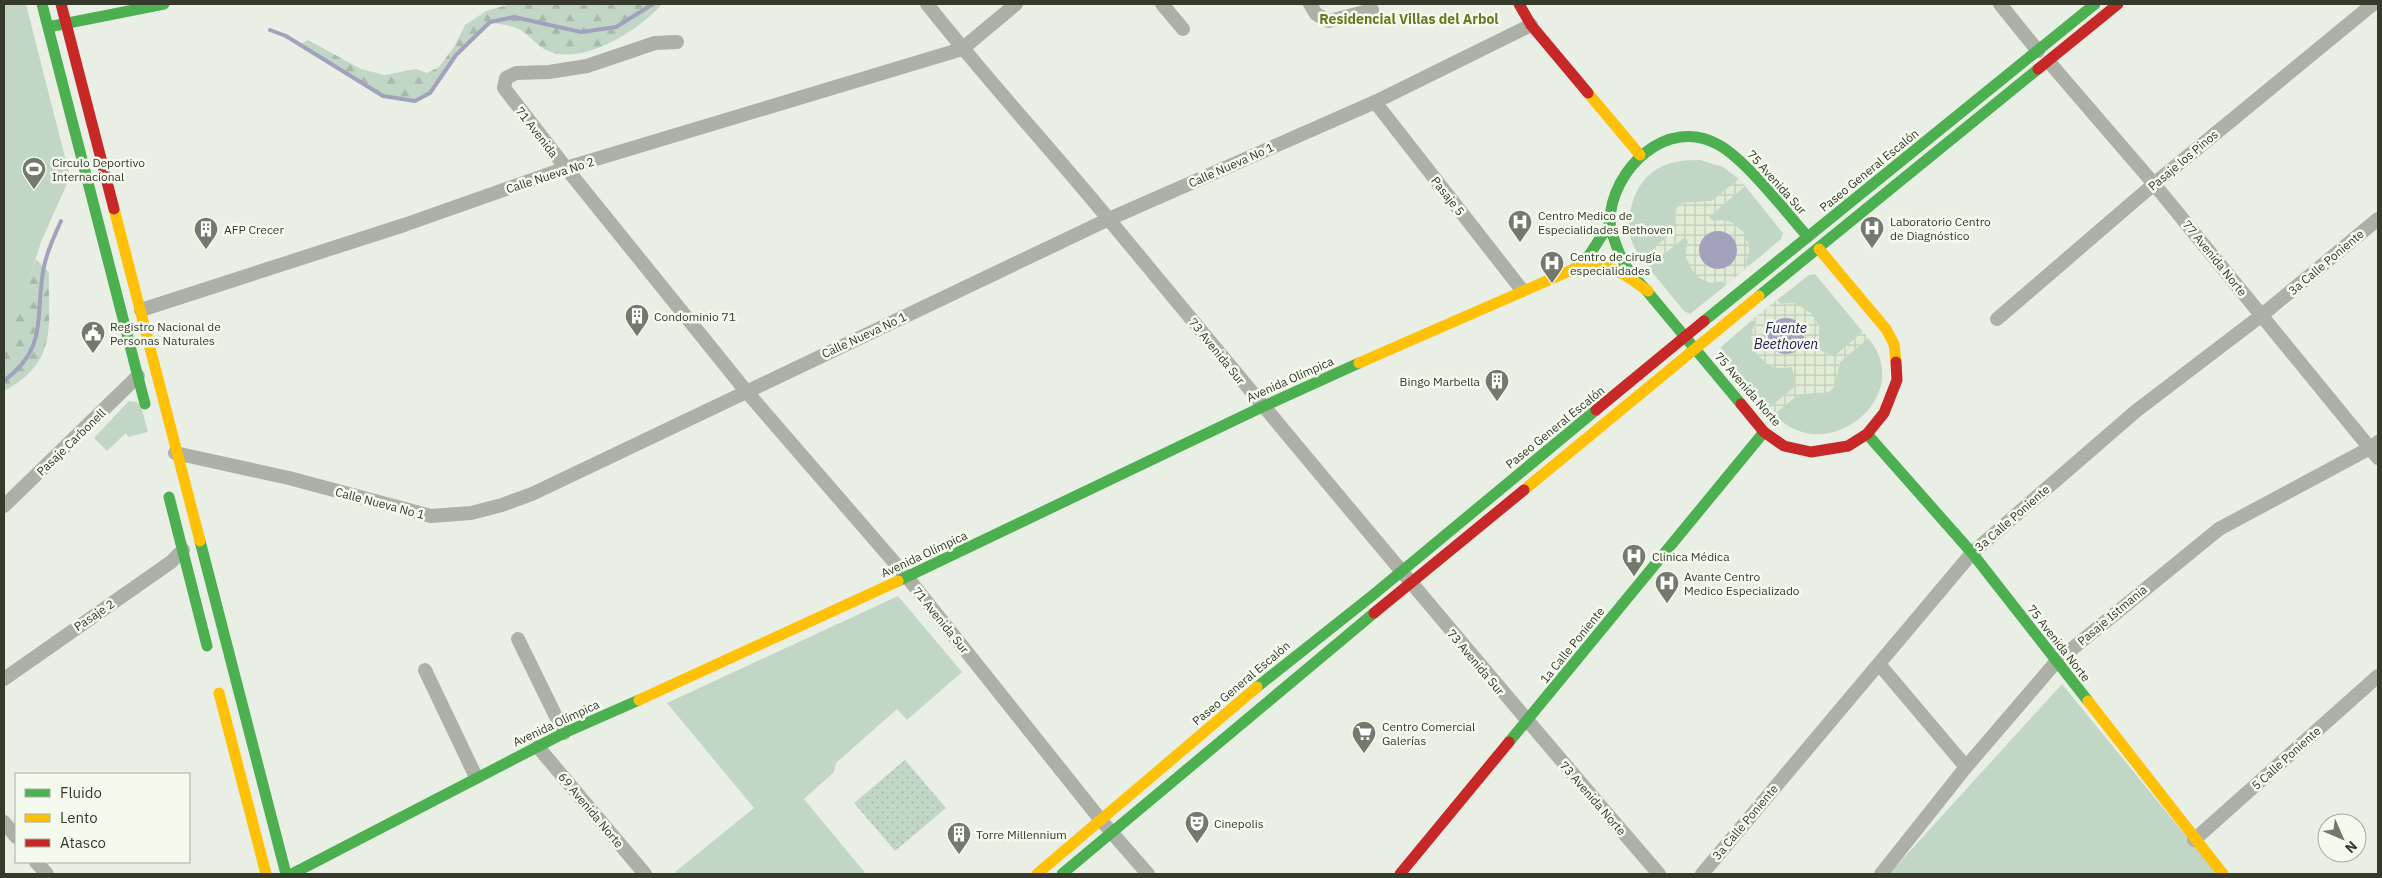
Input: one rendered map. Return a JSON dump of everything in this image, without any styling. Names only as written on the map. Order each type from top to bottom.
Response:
[{"type":"main road","points":[[42,4],[148,414]]},
{"type":"main road","points":[[61,4],[141,310],[175,453],[286,874]]},
{"type":"main road","points":[[48,27],[164,4]]},
{"type":"main road","points":[[1519,4],[1531,25],[1640,155]]},
{"type":"main road","name":"Paseo General Escalón","points":[[1037,874],[1301,650],[1596,412],[1685,336],[2094,4]]},
{"type":"main road","points":[[1062,874],[1111,831],[1695,348],[2118,4]]},
{"type":"main road","name":"75 Avenida Sur","points":[[1695,348],[1622,260],[1610,223],[1613,198],[1625,173],[1640,155],[1662,141],[1691,137],[1718,144],[1749,169],[1808,237]]},
{"type":"main road","name":"Avenida Olímpica","points":[[1574,269],[1590,254],[1610,223]]},
{"type":"main road","name":"75 Avenida Norte","points":[[1695,348],[1764,432],[1784,446],[1811,452],[1848,446],[1867,434],[1884,413],[1897,380],[1894,344],[1886,329],[1819,248]]},
{"type":"main road","name":"Avenida Olímpica","points":[[292,874],[564,733],[741,655],[1262,406],[1522,290],[1574,269],[1596,265],[1610,266],[1648,291]]},
{"type":"main road","name":"1a Calle Poniente","points":[[1400,874],[1764,432]]},
{"type":"main road","name":"75 Avenida Norte","points":[[1867,434],[1972,553],[2194,840],[2223,874]]},
{"type":"main road","points":[[167,488],[209,654]]},
{"type":"main road","points":[[217,683],[266,874]]},
{"type":"street","name":"73 Avenida Sur","points":[[927,4],[962,49],[1109,219],[1262,406],[1527,722]]},
{"type":"street","points":[[962,49],[1016,4]]},
{"type":"street","points":[[1162,4],[1183,29]]},
{"type":"street","points":[[1310,4],[1316,14],[1329,21],[1372,10]]},
{"type":"street","points":[[2000,4],[2038,51]]},
{"type":"street","name":"Pasaje los Pinos","points":[[1997,319],[2154,184],[2373,4]]},
{"type":"street","name":"Calle Nueva No 1","points":[[175,453],[289,478],[431,516],[470,513],[502,505],[532,494],[1109,219],[1375,102],[1531,25]]},
{"type":"street","name":"71 Avenida","points":[[677,42],[655,43],[587,66],[549,72],[516,73],[506,78],[503,85],[508,95],[746,391]]},
{"type":"street","name":"Calle Nueva No 2","points":[[141,310],[404,225],[566,168],[962,49]]},
{"type":"street","name":"77 Avenida Norte","points":[[2049,62],[2376,449]]},
{"type":"street","name":"Pasaje 5","points":[[1375,102],[1522,290]]},
{"type":"street","name":"3a Calle Poniente","points":[[1702,874],[1972,553],[2136,411],[2262,315],[2378,219]]},
{"type":"street","name":"Pasaje Carbonell","points":[[4,506],[138,376]]},
{"type":"street","name":"71 Avenida Sur","points":[[746,391],[907,577],[1100,819],[1148,874]]},
{"type":"street","name":"Pasaje Istmania","points":[[1881,874],[1966,767],[2056,662],[2219,528],[2376,449]]},
{"type":"street","name":"Pasaje 2","points":[[4,679],[171,562],[183,550]]},
{"type":"street","points":[[518,639],[564,733]]},
{"type":"street","points":[[1879,664],[1966,767]]},
{"type":"street","points":[[425,670],[476,777]]},
{"type":"street","name":"5 Calle Poniente","points":[[2194,840],[2378,676]]},
{"type":"street","name":"73 Avenida Norte","points":[[1527,722],[1659,874]]},
{"type":"street","name":"69 Avenida Norte","points":[[538,747],[645,874]]},
{"type":"street","points":[[4,822],[15,836]]},
{"type":"street","points":[[37,863],[47,874]]},
{"type":"green space","name":"Circulo Deportivo Internacional","points":[[4,4],[26,4],[70,177],[41,242],[4,352]]},
{"type":"green space","points":[[511,4],[662,4],[639,25],[624,35],[608,44],[574,54],[558,54],[544,49],[520,30],[490,22],[456,55],[430,93],[415,101],[383,96],[298,45],[308,40],[361,69],[385,75],[416,69],[427,73],[439,67],[454,47],[465,25],[486,11]]},
{"type":"green space","points":[[1687,160],[1700,160],[1723,167],[1739,179],[1712,201],[1682,203],[1677,208],[1672,233],[1641,260],[1632,242],[1629,227],[1631,208],[1635,195],[1648,176],[1665,165]]},
{"type":"green space","points":[[1745,186],[1783,233],[1781,239],[1749,266],[1745,262],[1743,232],[1728,221],[1713,222],[1708,217]]},
{"type":"green space","points":[[1684,236],[1689,242],[1687,244],[1718,282],[1722,281],[1726,285],[1690,314],[1684,311],[1648,267]]},
{"type":"green space","points":[[36,259],[49,273],[49,326],[47,341],[42,355],[34,368],[22,380],[4,391],[4,352]]},
{"type":"green space","points":[[1815,274],[1863,332],[1834,357],[1815,348],[1818,342],[1819,329],[1809,313],[1795,304],[1781,304],[1777,300],[1809,275]]},
{"type":"green space","points":[[1752,320],[1756,323],[1752,331],[1783,368],[1792,367],[1796,386],[1769,408],[1720,353],[1721,347]]},
{"type":"green space","points":[[1868,338],[1880,360],[1882,382],[1874,403],[1859,419],[1839,430],[1817,434],[1795,429],[1774,414],[1799,394],[1829,392],[1834,387],[1840,362]]},
{"type":"green space","points":[[129,401],[136,402],[141,406],[148,432],[128,437],[126,433],[107,451],[94,438]]},
{"type":"green space","points":[[898,596],[962,672],[907,720],[897,709],[836,763],[834,772],[804,799],[866,874],[677,874],[675,872],[754,808],[667,703]]},
{"type":"green space","points":[[2062,684],[2217,874],[1889,874]]},
{"type":"green space","points":[[905,760],[946,808],[895,851],[854,803]]},
{"type":"shaded area","points":[[1739,179],[1745,186],[1709,217],[1713,221],[1721,220],[1733,223],[1743,232],[1748,243],[1749,251],[1746,262],[1749,266],[1726,285],[1722,281],[1711,283],[1704,281],[1694,273],[1685,256],[1688,242],[1685,237],[1648,267],[1641,260],[1672,233],[1677,208],[1682,203],[1712,201]],"holes":[[[1713,231],[1725,232],[1726,267],[1720,269],[1707,266],[1699,256]]]},
{"type":"shaded area","points":[[1776,300],[1781,304],[1797,304],[1811,313],[1819,326],[1819,342],[1815,348],[1833,357],[1863,332],[1868,338],[1840,362],[1834,387],[1829,392],[1799,394],[1774,414],[1769,408],[1796,386],[1792,367],[1775,368],[1768,365],[1756,353],[1751,338],[1756,323],[1752,320]],"holes":[[[1781,319],[1792,319],[1804,331],[1803,342],[1770,343],[1769,331]]]},
{"type":"water","points":[[1718,231],[1731,237],[1737,250],[1731,263],[1718,269],[1705,263],[1699,250],[1705,237]]},
{"type":"water","name":"Fuente Beethoven","points":[[1786,318],[1799,323],[1804,336],[1799,349],[1786,354],[1773,349],[1768,336],[1773,323]]},
{"type":"waterway","points":[[270,30],[286,36],[383,96],[415,101],[430,93],[456,55],[490,22],[514,17],[581,32],[616,27],[653,4]]},
{"type":"waterway","points":[[4,381],[26,358],[36,336],[45,264],[61,221]]},
{"type":"traffic: fast","points":[[42,4],[145,404]]},
{"type":"traffic: fast","points":[[53,26],[164,4]]},
{"type":"traffic: fast","points":[[1704,321],[2095,4]]},
{"type":"traffic: fast","points":[[1759,296],[2038,69]]},
{"type":"traffic: fast","points":[[1741,404],[1623,262],[1610,225],[1613,202],[1620,183],[1631,167],[1645,153],[1662,142],[1680,137],[1699,138],[1719,145],[1730,152],[1765,187],[1808,237]]},
{"type":"traffic: fast","points":[[1574,269],[1590,254],[1610,223]]},
{"type":"traffic: fast","points":[[898,581],[1262,407],[1359,363]]},
{"type":"traffic: fast","points":[[1257,687],[1373,595],[1596,410]]},
{"type":"traffic: fast","points":[[1509,742],[1764,432]]},
{"type":"traffic: fast","points":[[1867,434],[1972,553],[2088,701]]},
{"type":"traffic: fast","points":[[169,497],[207,646]]},
{"type":"traffic: fast","points":[[200,541],[286,874]]},
{"type":"traffic: fast","points":[[1062,874],[1374,613]]},
{"type":"traffic: fast","points":[[292,874],[564,733],[639,700]]},
{"type":"traffic: slow","points":[[1588,93],[1640,155]]},
{"type":"traffic: slow","points":[[114,209],[200,541]]},
{"type":"traffic: slow","points":[[1819,249],[1886,329],[1894,344],[1896,362]]},
{"type":"traffic: slow","points":[[1359,363],[1574,269],[1606,267],[1621,273],[1648,291]]},
{"type":"traffic: slow","points":[[1524,490],[1759,296]]},
{"type":"traffic: slow","points":[[639,700],[898,581]]},
{"type":"traffic: slow","points":[[1037,874],[1257,687]]},
{"type":"traffic: slow","points":[[219,693],[266,874]]},
{"type":"traffic: slow","points":[[2088,701],[2223,874]]},
{"type":"traffic: jam","points":[[61,4],[114,209]]},
{"type":"traffic: jam","points":[[1519,4],[1531,25],[1588,93]]},
{"type":"traffic: jam","points":[[2038,69],[2118,4]]},
{"type":"traffic: jam","points":[[1596,410],[1704,321]]},
{"type":"traffic: jam","points":[[1741,404],[1764,432],[1784,446],[1811,452],[1848,446],[1867,434],[1884,413],[1897,380],[1896,362]]},
{"type":"traffic: jam","points":[[1374,613],[1524,490]]},
{"type":"traffic: jam","points":[[1400,874],[1509,742]]},
{"type":"place","name":"Circulo Deportivo Internacional","points":[[34,190]]},
{"type":"place","name":"Centro Medico de Especialidades Bethoven","points":[[1520,243]]},
{"type":"place","name":"Laboratorio Centro de Diagnóstico","points":[[1872,249]]},
{"type":"place","name":"AFP Crecer","points":[[206,250]]},
{"type":"place","name":"Centro de cirugía especialidades","points":[[1552,284]]},
{"type":"place","name":"Condominio 71","points":[[637,337]]},
{"type":"place","name":"Registro Nacional de Personas Naturales","points":[[93,354]]},
{"type":"place","name":"Bingo Marbella","points":[[1497,402]]},
{"type":"place","name":"Clinica Médica","points":[[1634,577]]},
{"type":"place","name":"Avante Centro Medico Especializado","points":[[1667,604]]},
{"type":"place","name":"Centro Comercial Galerías","points":[[1364,754]]},
{"type":"place","name":"Cinepolis","points":[[1197,844]]},
{"type":"place","name":"Torre Millennium","points":[[959,855]]},
{"type":"district","name":"Residencial Villas del Arbol","points":[[1409,19]]}]
